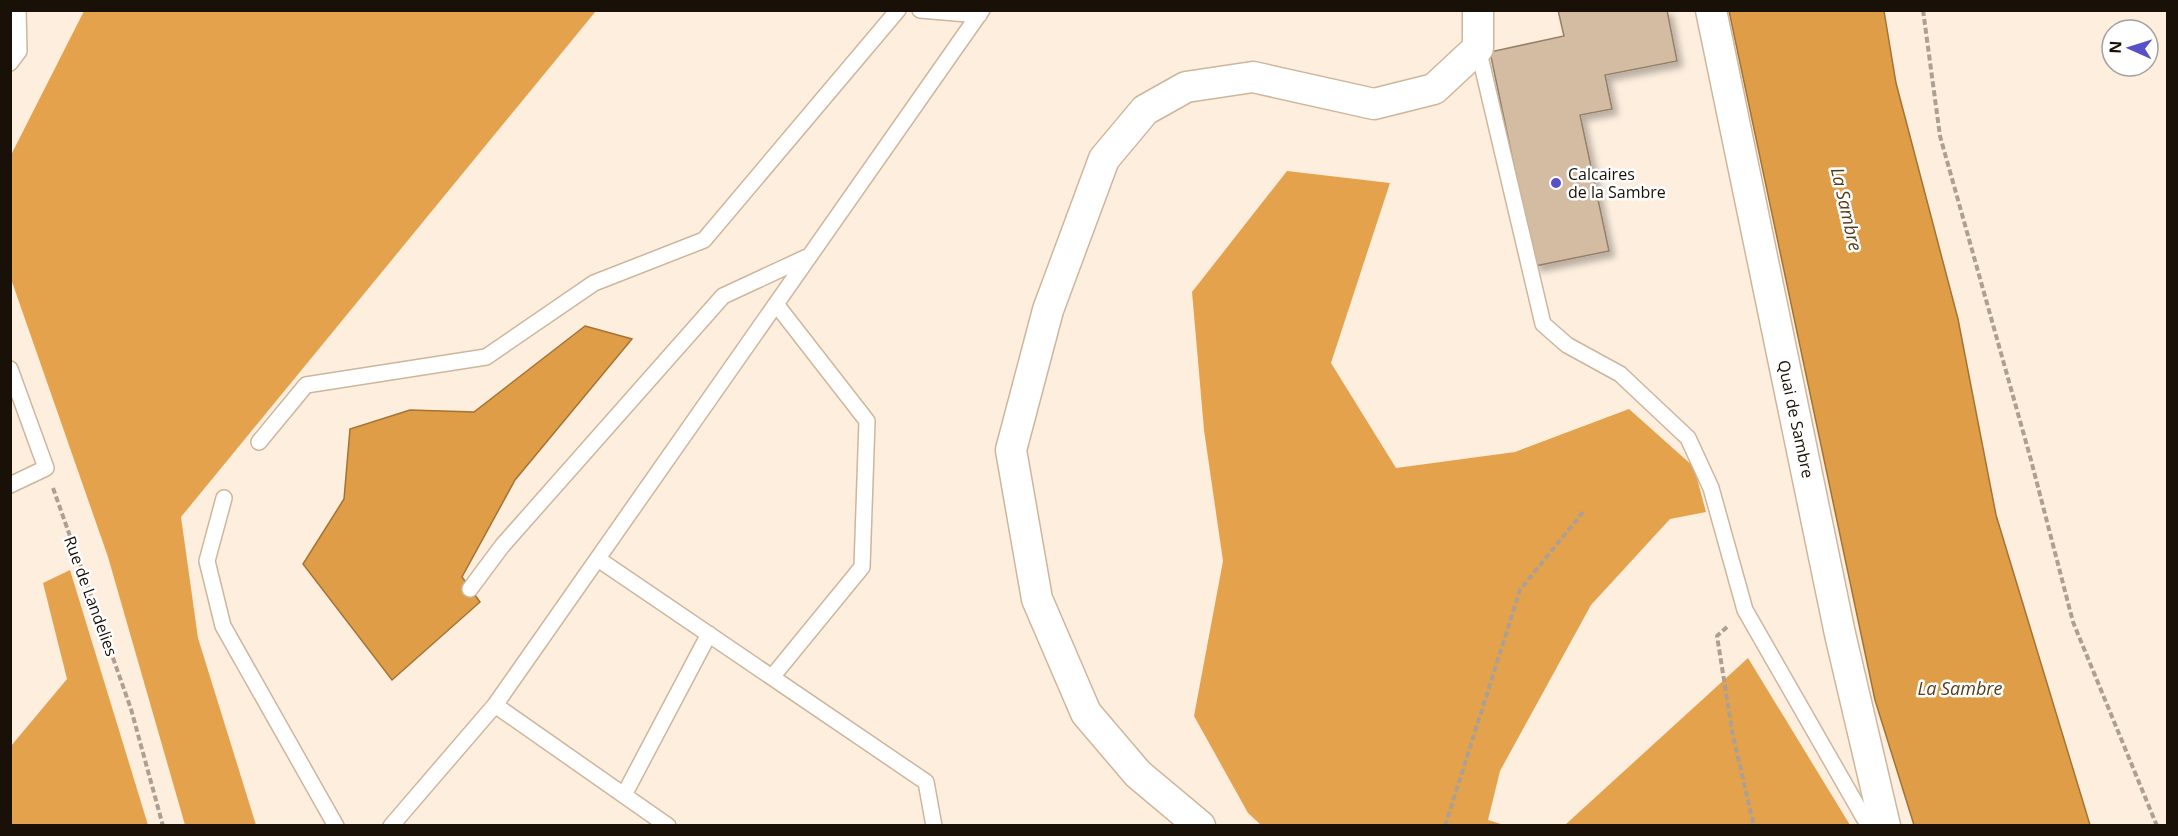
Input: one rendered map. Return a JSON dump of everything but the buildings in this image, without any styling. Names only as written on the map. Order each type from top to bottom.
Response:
[{"type":"street","points":[[1200,825],[1138,774],[1086,713],[1037,599],[1011,450],[1048,310],[1104,159],[1145,110],[1186,87],[1253,77],[1374,104],[1434,89],[1478,48],[1478,10]]},
{"type":"street","name":"Quai de Sambre","points":[[1711,10],[1840,634],[1886,825]]},
{"type":"lane","points":[[10,63],[19,51],[18,10]]},
{"type":"lane","points":[[259,442],[306,385],[486,357],[594,282],[704,240],[898,10]]},
{"type":"lane","points":[[920,10],[980,13]]},
{"type":"lane","points":[[391,825],[495,705],[980,13]]},
{"type":"lane","points":[[1478,48],[1543,324],[1567,345],[1620,374],[1688,438],[1711,488],[1745,610],[1864,818],[1879,825]]},
{"type":"lane","points":[[470,589],[502,546],[723,296],[810,255]]},
{"type":"lane","points":[[772,677],[862,567],[867,421],[776,304]]},
{"type":"lane","points":[[10,369],[46,468],[10,486]]},
{"type":"lane","points":[[224,498],[207,561],[223,627],[336,825]]},
{"type":"lane","points":[[598,559],[926,782],[934,825]]},
{"type":"lane","points":[[624,795],[709,634]]},
{"type":"lane","points":[[495,705],[668,825]]},
{"type":"path","points":[[1923,10],[1940,136],[2031,460],[2073,622],[2157,825]]},
{"type":"path","name":"Rue de Landelies","points":[[46,468],[131,709],[162,825]]},
{"type":"path","points":[[1445,825],[1520,590],[1583,512]]},
{"type":"path","points":[[1745,610],[1717,636],[1733,736],[1754,825]]},
{"type":"shaded area","points":[[84,11],[596,11],[181,517],[198,638],[256,825],[185,825],[108,557],[11,279],[11,155]]},
{"type":"shaded area","points":[[1287,171],[1390,183],[1331,363],[1396,468],[1515,452],[1629,409],[1694,467],[1706,512],[1670,519],[1591,605],[1500,771],[1488,820],[1504,825],[1262,826],[1248,813],[1194,716],[1223,561],[1204,430],[1192,292]]},
{"type":"shaded area","points":[[70,570],[148,825],[11,825],[11,746],[67,679],[43,583]]},
{"type":"shaded area","points":[[1748,658],[1850,825],[1565,825]]},
{"type":"water","name":"La Sambre","points":[[1729,11],[1884,11],[1896,83],[1958,319],[1996,515],[2090,825],[1914,825],[1875,700]]},
{"type":"water","points":[[585,326],[632,339],[515,480],[462,577],[480,602],[392,680],[303,564],[344,499],[350,429],[410,410],[474,412]]},
{"type":"place","name":"Calcaires de la Sambre","points":[[1556,183]]}]
